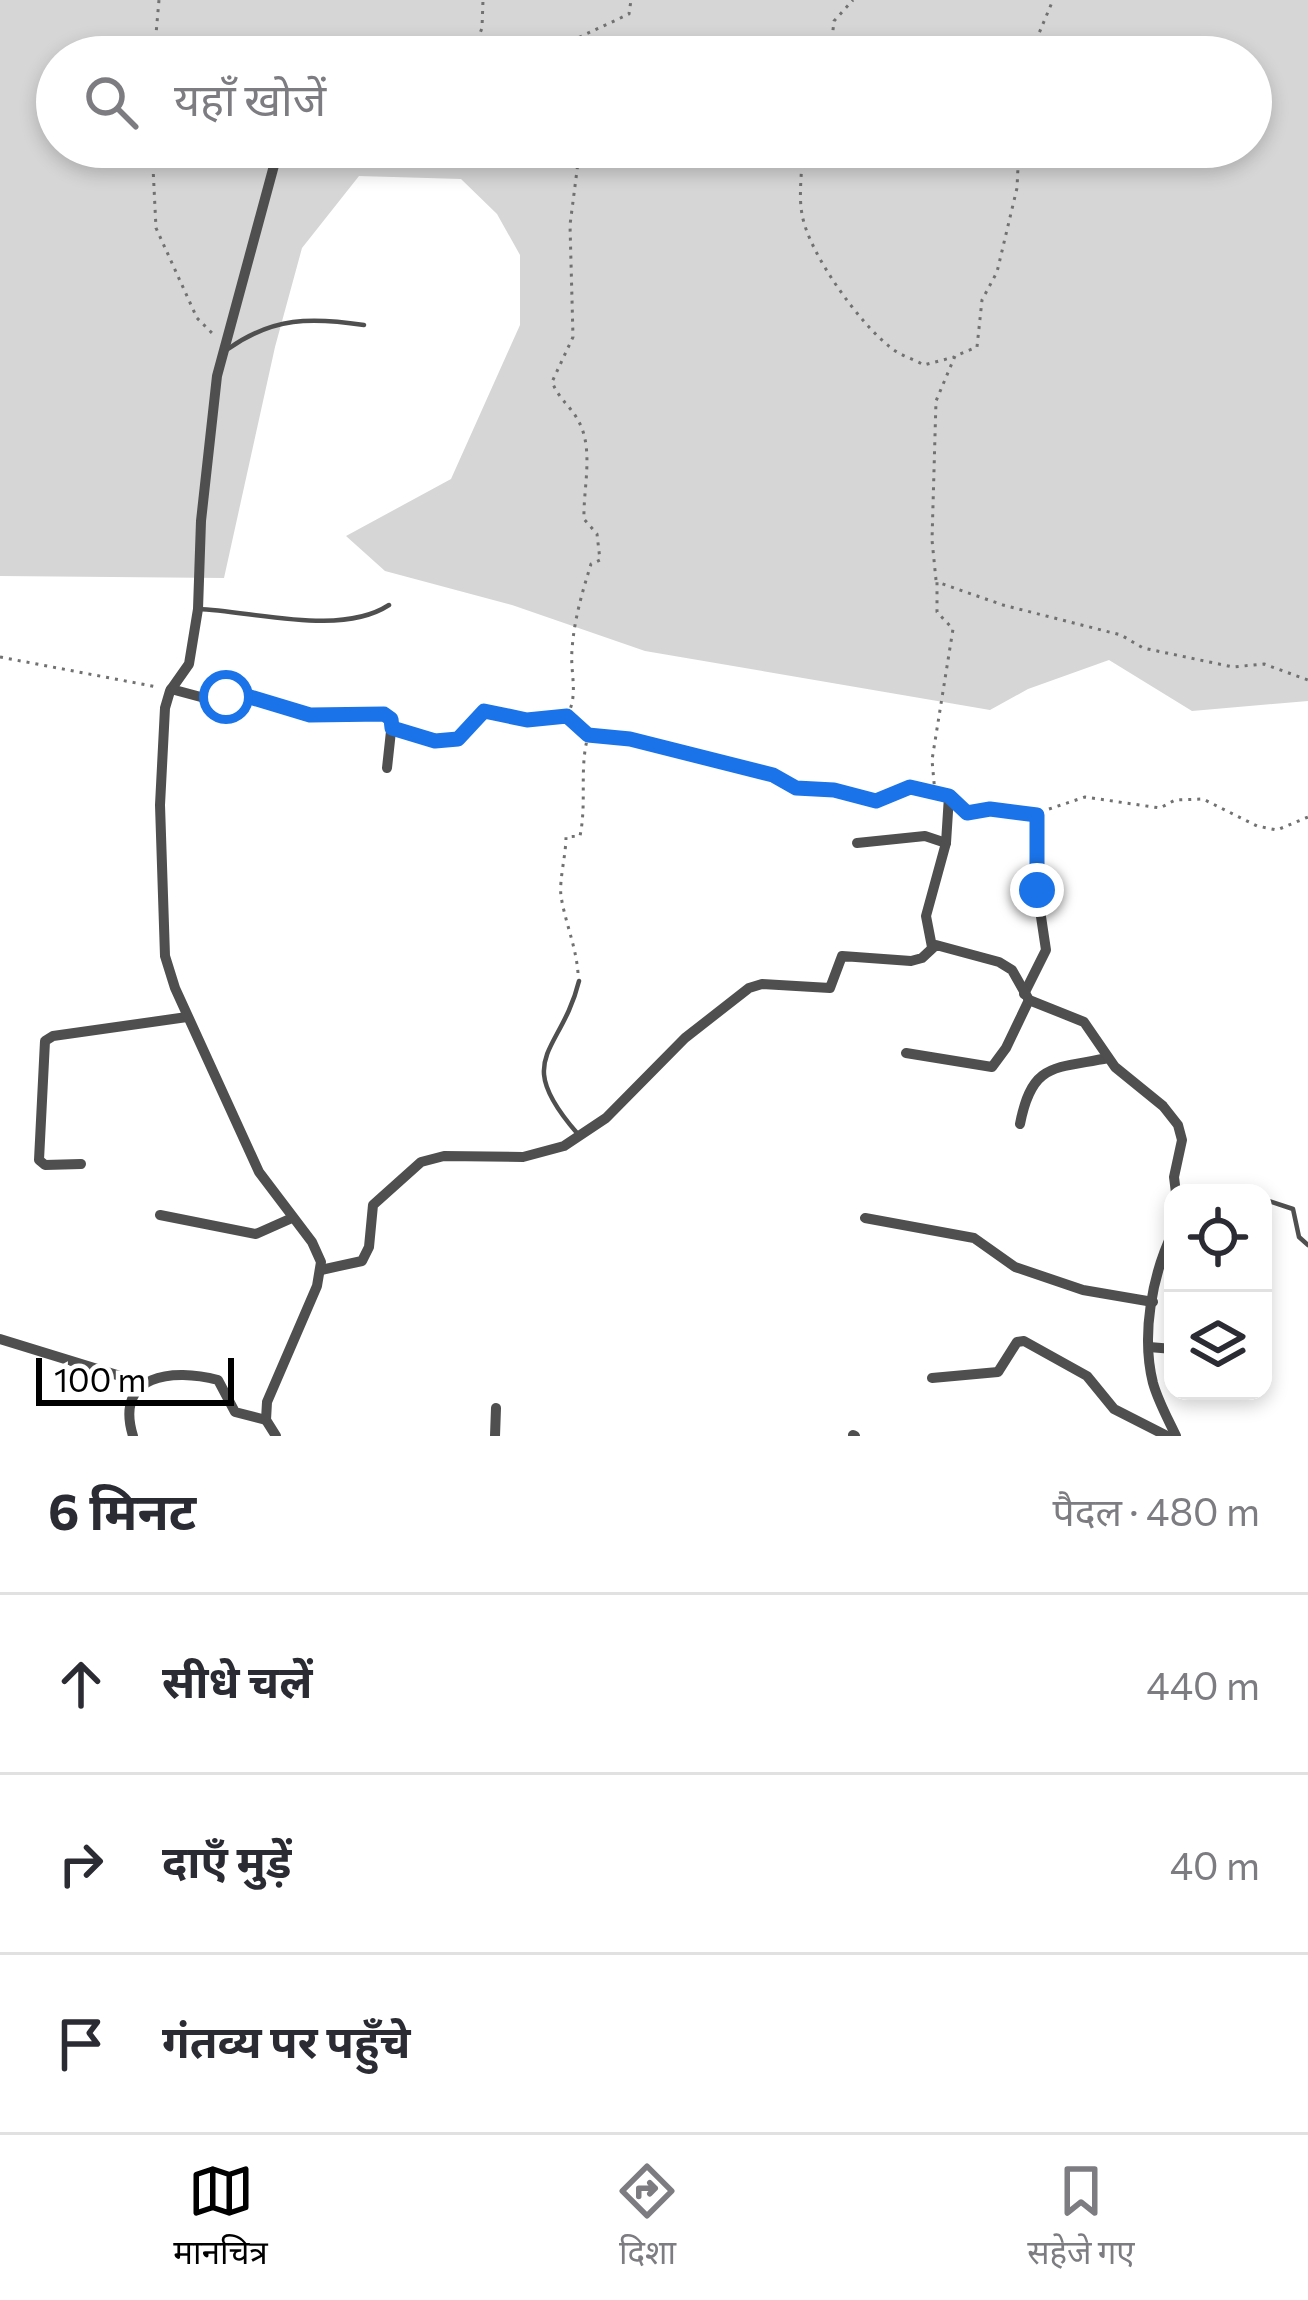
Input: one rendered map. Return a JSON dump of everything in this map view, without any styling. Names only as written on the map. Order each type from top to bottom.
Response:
[{"type":"street","points":[[274,168],[224,349],[201,521],[198,609],[189,664],[170,690],[165,707],[160,805],[166,956],[187,1017],[259,1172],[317,1252],[321,1270],[267,1402],[266,1420],[276,1436]]},
{"type":"street","points":[[170,690],[212,700],[250,697],[310,715],[377,713],[391,719],[387,768]]},
{"type":"street","points":[[932,947],[926,916],[946,843],[949,796]]},
{"type":"street","points":[[906,1053],[992,1067],[1006,1048],[1046,950],[1037,890],[1037,815]]},
{"type":"street","points":[[857,843],[925,836],[946,843]]},
{"type":"street","points":[[321,1270],[362,1261],[369,1247],[373,1205],[421,1162],[444,1156],[523,1157],[581,1138],[685,1038],[753,986],[830,988],[842,956],[911,961],[940,944],[1000,962],[1012,970],[1027,997],[1078,1018],[1090,1029],[1108,1058],[1178,1125],[1182,1140],[1175,1184]]},
{"type":"street","points":[[81,1164],[45,1165],[39,1160],[45,1041],[52,1036],[187,1017]]},
{"type":"street","points":[[1020,1124],[1036,1077],[1053,1067],[1108,1058]]},
{"type":"street","points":[[160,1215],[256,1234],[292,1218]]},
{"type":"street","points":[[865,1218],[974,1238],[988,1244],[1010,1265],[1060,1283],[1153,1302]]},
{"type":"street","points":[[1164,1251],[1149,1347],[1154,1384],[1176,1436]]},
{"type":"street","points":[[0,1339],[143,1383],[181,1374],[211,1378],[224,1388],[235,1412],[266,1420]]},
{"type":"street","points":[[932,1378],[998,1372],[1017,1342],[1024,1341],[1087,1376],[1114,1409],[1166,1436]]},
{"type":"street","points":[[1149,1347],[1164,1348]]},
{"type":"street","points":[[133,1436],[132,1400],[143,1383]]},
{"type":"street","points":[[495,1436],[496,1408]]},
{"type":"lane","points":[[224,349],[263,327],[289,320],[316,318],[364,325]]},
{"type":"lane","points":[[198,609],[239,611],[285,621],[366,615],[389,605]]},
{"type":"lane","points":[[579,981],[552,1037],[544,1073],[556,1108],[581,1138]]},
{"type":"lane","points":[[1272,1202],[1291,1207],[1299,1237],[1308,1245]]},
{"type":"path","points":[[156,36],[160,0]]},
{"type":"path","points":[[479,36],[483,0]]},
{"type":"path","points":[[582,36],[629,14],[631,0]]},
{"type":"path","points":[[832,36],[834,21],[853,0]]},
{"type":"path","points":[[1038,36],[1053,0]]},
{"type":"path","points":[[153,168],[156,228],[197,318],[224,349]]},
{"type":"path","points":[[567,716],[575,701],[572,654],[577,607],[591,564],[600,560],[597,534],[584,518],[587,458],[579,422],[560,403],[552,382],[573,337],[570,225],[577,168]]},
{"type":"path","points":[[802,168],[801,210],[808,237],[857,310],[892,349],[923,365],[977,347],[982,299],[997,272],[1018,168]]},
{"type":"path","points":[[932,792],[932,760],[953,629],[937,611],[932,540],[937,401],[955,356]]},
{"type":"path","points":[[937,582],[1020,610],[1121,635],[1143,648],[1234,667],[1264,664],[1308,680]]},
{"type":"path","points":[[0,657],[170,690]]},
{"type":"path","points":[[392,728],[435,741],[458,739],[484,711],[527,720],[567,716],[588,735],[630,739],[773,775],[796,788],[834,790],[876,801],[910,787],[949,796],[967,813],[990,809],[1037,815],[1085,797],[1160,808],[1175,800],[1203,799],[1257,826],[1277,830],[1308,817]]},
{"type":"path","points":[[579,981],[575,942],[560,892],[566,837],[580,836],[585,809],[582,760],[588,735]]},
{"type":"shaded area","points":[[0,0],[1308,0],[1308,701],[1192,711],[1109,660],[1028,689],[990,710],[645,651],[512,605],[385,571],[346,536],[451,479],[520,325],[520,255],[497,214],[461,179],[359,176],[302,248],[224,578],[0,576]]},
{"type":"route","points":[[226,697],[250,697],[310,715],[384,714],[392,728],[435,741],[458,739],[484,711],[527,720],[567,716],[588,735],[630,739],[773,775],[796,788],[834,790],[876,801],[910,787],[949,796],[967,813],[990,809],[1037,815],[1037,890]]}]
